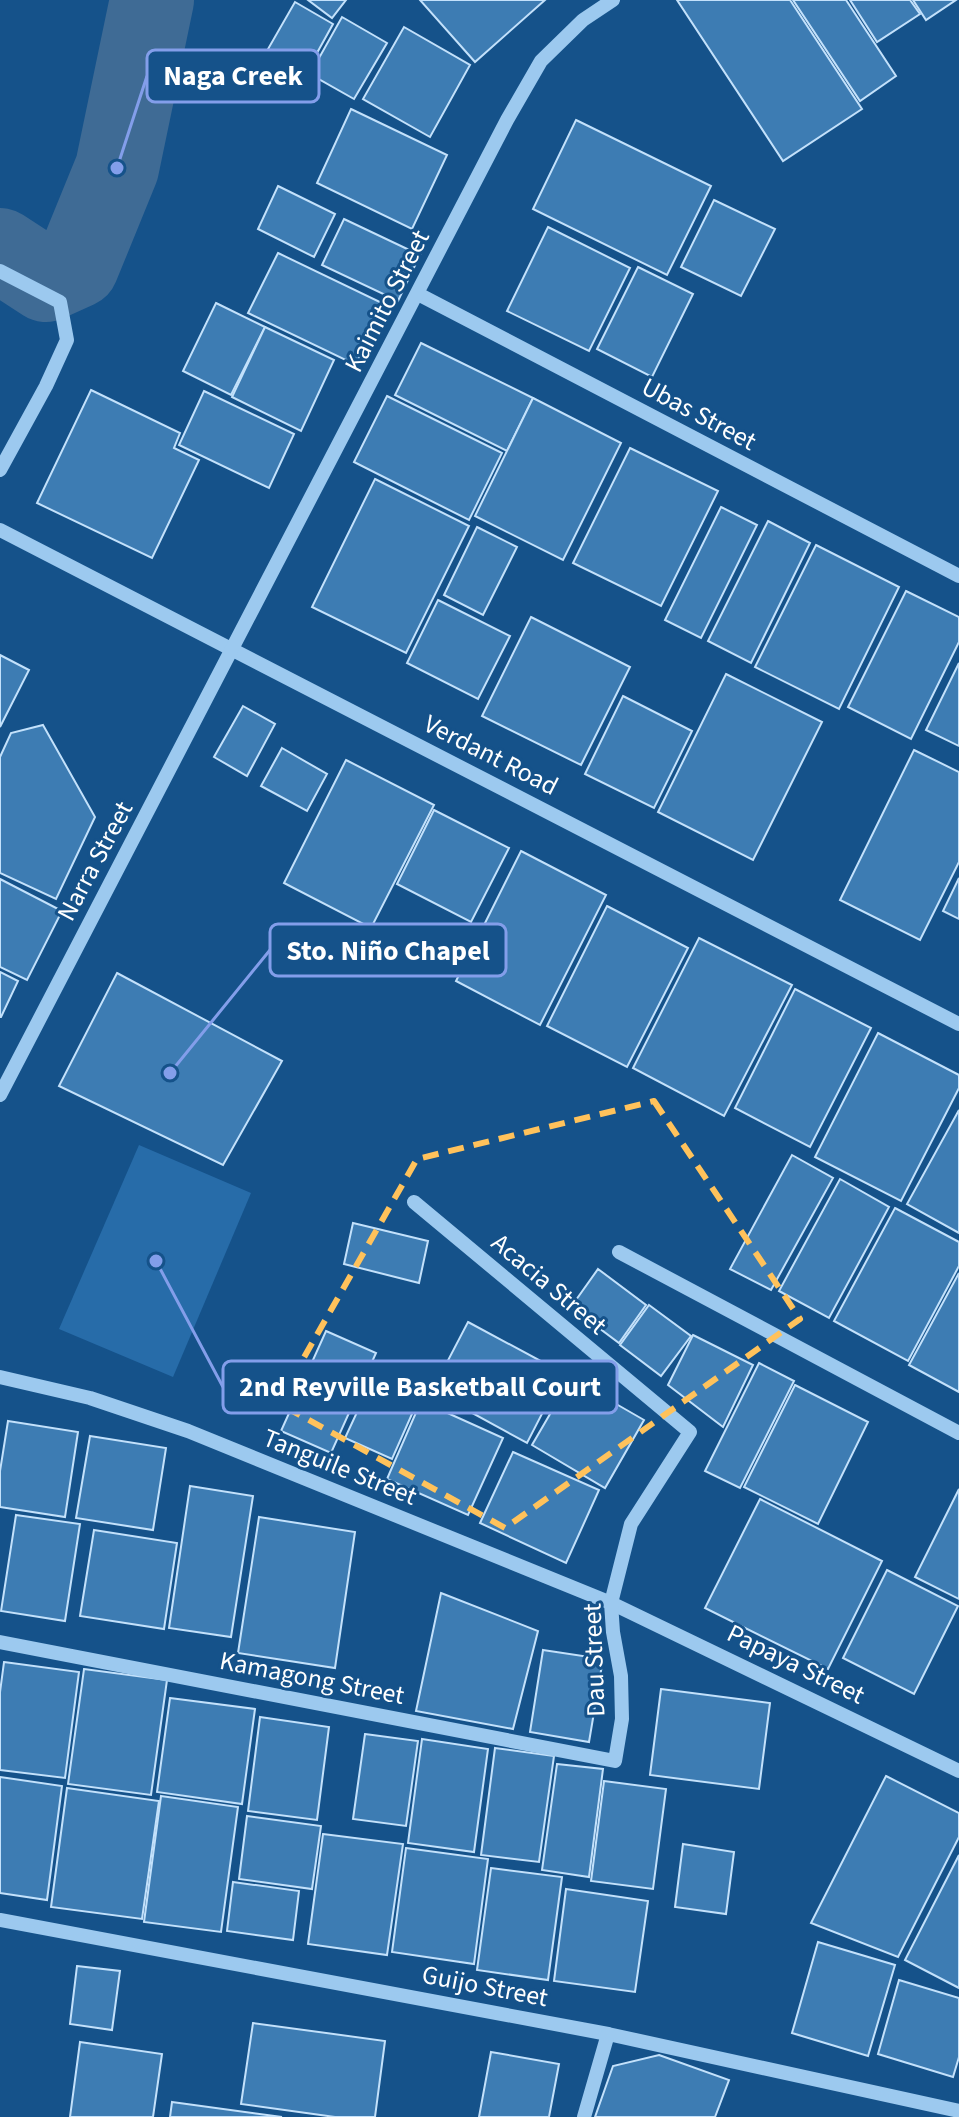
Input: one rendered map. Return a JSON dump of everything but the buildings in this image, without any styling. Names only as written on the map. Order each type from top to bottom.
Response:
[{"type":"street","name":"Kaimito Street","points":[[233,649],[507,120],[541,61],[583,20],[613,0]]},
{"type":"street","points":[[0,271],[60,302],[67,340],[46,386],[0,470]]},
{"type":"street","name":"Ubas Street","points":[[418,294],[959,576]]},
{"type":"street","name":"Verdant Road","points":[[0,530],[959,1024]]},
{"type":"street","name":"Narra Street","points":[[0,1095],[233,649]]},
{"type":"street","name":"Acacia Street","points":[[414,1202],[690,1432]]},
{"type":"street","points":[[619,1252],[959,1433]]},
{"type":"street","name":"Tanguile Street","points":[[0,1377],[90,1398],[188,1431],[611,1603]]},
{"type":"street","name":"Dau Street","points":[[615,1761],[622,1719],[621,1676],[611,1603],[631,1524],[690,1432]]},
{"type":"street","name":"Papaya Street","points":[[611,1603],[959,1771]]},
{"type":"street","name":"Kamagong Street","points":[[0,1642],[615,1761]]},
{"type":"street","name":"Guijo Street","points":[[0,1920],[608,2034],[959,2111]]},
{"type":"street","points":[[584,2117],[608,2034]]},
{"type":"highlighted area","points":[[654,1101],[800,1319],[505,1528],[278,1403],[417,1159]]},
{"type":"shaded area","points":[[139,1145],[251,1193],[173,1377],[59,1329]]},
{"type":"waterway","points":[[0,250],[46,280],[77,266],[117,168],[152,0]]},
{"type":"place","name":"Naga Creek","points":[[117,168]]},
{"type":"place","name":"Sto. Niño Chapel","points":[[170,1073]]},
{"type":"place","name":"2nd Reyville Basketball Court","points":[[156,1261]]}]
